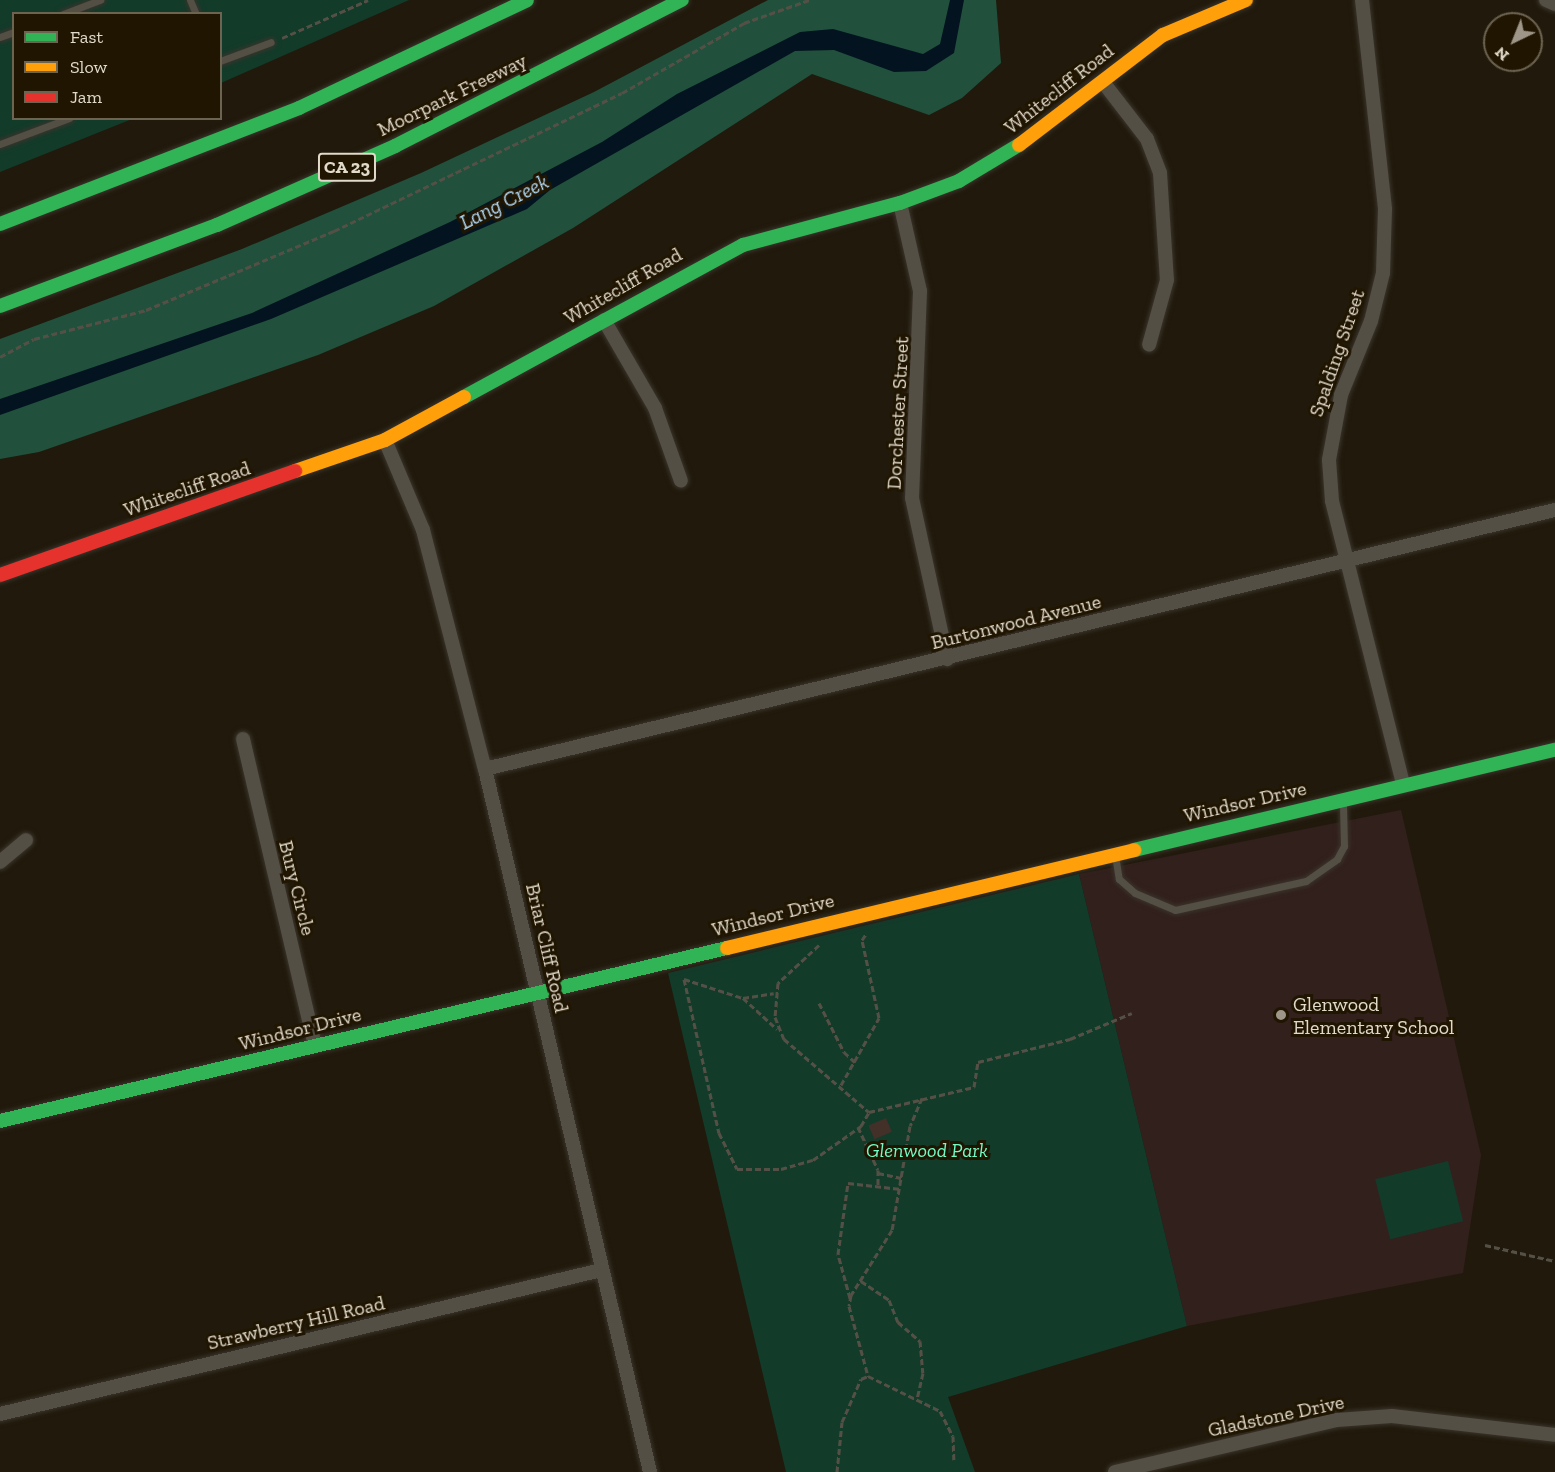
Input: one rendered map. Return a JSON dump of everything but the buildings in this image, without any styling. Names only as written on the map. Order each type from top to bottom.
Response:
[{"type":"main road","points":[[0,223],[298,108],[527,0]]},
{"type":"main road","name":"Moorpark Freeway","points":[[0,306],[217,225],[384,150],[682,0]]},
{"type":"main road","name":"Whitecliff Road","points":[[0,575],[385,440],[743,245],[900,203],[994,162],[1103,82],[1163,34],[1246,0]]},
{"type":"main road","name":"Windsor Drive","points":[[0,1121],[1342,798],[1555,750]]},
{"type":"street","name":"Spalding Street","points":[[1362,0],[1385,227],[1378,296],[1330,436],[1332,501],[1403,784]]},
{"type":"street","points":[[1546,0],[1555,4]]},
{"type":"street","points":[[1103,82],[1147,138],[1160,173],[1167,280],[1149,345]]},
{"type":"street","name":"Dorchester Street","points":[[900,203],[920,291],[922,324],[912,498],[947,659]]},
{"type":"street","points":[[604,320],[655,408],[681,481]]},
{"type":"street","name":"Briar Cliff Road","points":[[385,440],[423,530],[485,769],[650,1472]]},
{"type":"street","name":"Burtonwood Avenue","points":[[485,769],[1555,510]]},
{"type":"street","name":"Bury Circle","points":[[243,739],[315,1045]]},
{"type":"street","points":[[0,862],[26,840]]},
{"type":"street","name":"Strawberry Hill Road","points":[[0,1414],[601,1270]]},
{"type":"street","name":"Gladstone Drive","points":[[1115,1472],[1337,1420],[1392,1416],[1555,1435]]},
{"type":"lane","points":[[68,12],[100,0]]},
{"type":"lane","points":[[222,60],[272,42]]},
{"type":"lane","points":[[0,144],[64,120]]},
{"type":"lane","points":[[1114,853],[1119,879],[1150,903],[1175,910],[1306,881],[1337,859],[1344,846],[1342,798]]},
{"type":"path","points":[[272,42],[368,0]]},
{"type":"path","points":[[0,357],[34,339],[146,310],[334,231],[622,93],[744,23],[809,0]]},
{"type":"path","points":[[841,1085],[856,1063],[879,1018],[862,940],[866,934]]},
{"type":"path","points":[[779,1031],[774,993],[784,974],[825,941]]},
{"type":"path","points":[[674,975],[743,998],[820,1073],[841,1085],[869,1112]]},
{"type":"path","points":[[684,979],[731,1165],[743,1171],[799,1166],[858,1127],[869,1112],[974,1087],[978,1062],[1070,1040],[1132,1013]]},
{"type":"path","points":[[743,998],[774,993]]},
{"type":"path","points":[[819,1003],[844,1052],[856,1063]]},
{"type":"path","points":[[850,1298],[892,1230],[901,1189],[910,1126],[922,1098]]},
{"type":"path","points":[[858,1127],[878,1173],[878,1186]]},
{"type":"path","points":[[878,1173],[902,1178]]},
{"type":"path","points":[[868,1376],[850,1298],[840,1275],[838,1254],[846,1191],[849,1183],[901,1189]]},
{"type":"path","points":[[1485,1245],[1555,1261]]},
{"type":"path","points":[[861,1281],[889,1300],[898,1322],[920,1341],[923,1373],[917,1398]]},
{"type":"path","points":[[837,1472],[842,1422],[861,1379],[868,1376],[940,1411],[953,1436],[954,1460]]},
{"type":"shaded area","name":"Glenwood Elementary School","points":[[1401,810],[1481,1155],[1463,1273],[1187,1326],[1079,874]]},
{"type":"green space","points":[[0,0],[409,0],[222,83],[222,12],[12,12],[12,120],[130,120],[0,172]]},
{"type":"green space","points":[[768,0],[996,0],[1001,63],[962,98],[929,115],[812,74],[573,228],[434,306],[318,355],[39,452],[0,459],[0,339],[242,249],[421,173],[594,92]]},
{"type":"green space","name":"Glenwood Park","points":[[1079,874],[1187,1326],[948,1397],[975,1472],[786,1472],[668,973]]},
{"type":"green space","points":[[1448,1161],[1463,1221],[1390,1239],[1375,1179]]},
{"type":"water","name":"Lang Creek","points":[[950,0],[964,0],[954,53],[926,71],[894,72],[834,50],[795,51],[550,190],[527,209],[271,319],[0,415],[0,399],[252,313],[450,222],[602,142],[677,94],[800,32],[833,29],[923,54],[940,44]]},
{"type":"traffic: fast","points":[[0,224],[299,108],[527,0]]},
{"type":"traffic: fast","points":[[0,306],[217,225],[395,146],[682,0]]},
{"type":"traffic: fast","points":[[464,397],[743,245],[900,203],[959,181],[1019,145]]},
{"type":"traffic: fast","points":[[1134,850],[1555,750]]},
{"type":"traffic: fast","points":[[0,1121],[727,948]]},
{"type":"traffic: slow","points":[[1019,145],[1163,35],[1246,0]]},
{"type":"traffic: slow","points":[[295,471],[385,440],[464,397]]},
{"type":"traffic: slow","points":[[727,948],[1134,850]]},
{"type":"traffic: jam","points":[[0,575],[295,471]]},
{"type":"place","name":"Glenwood Elementary School","points":[[1281,1015]]}]
